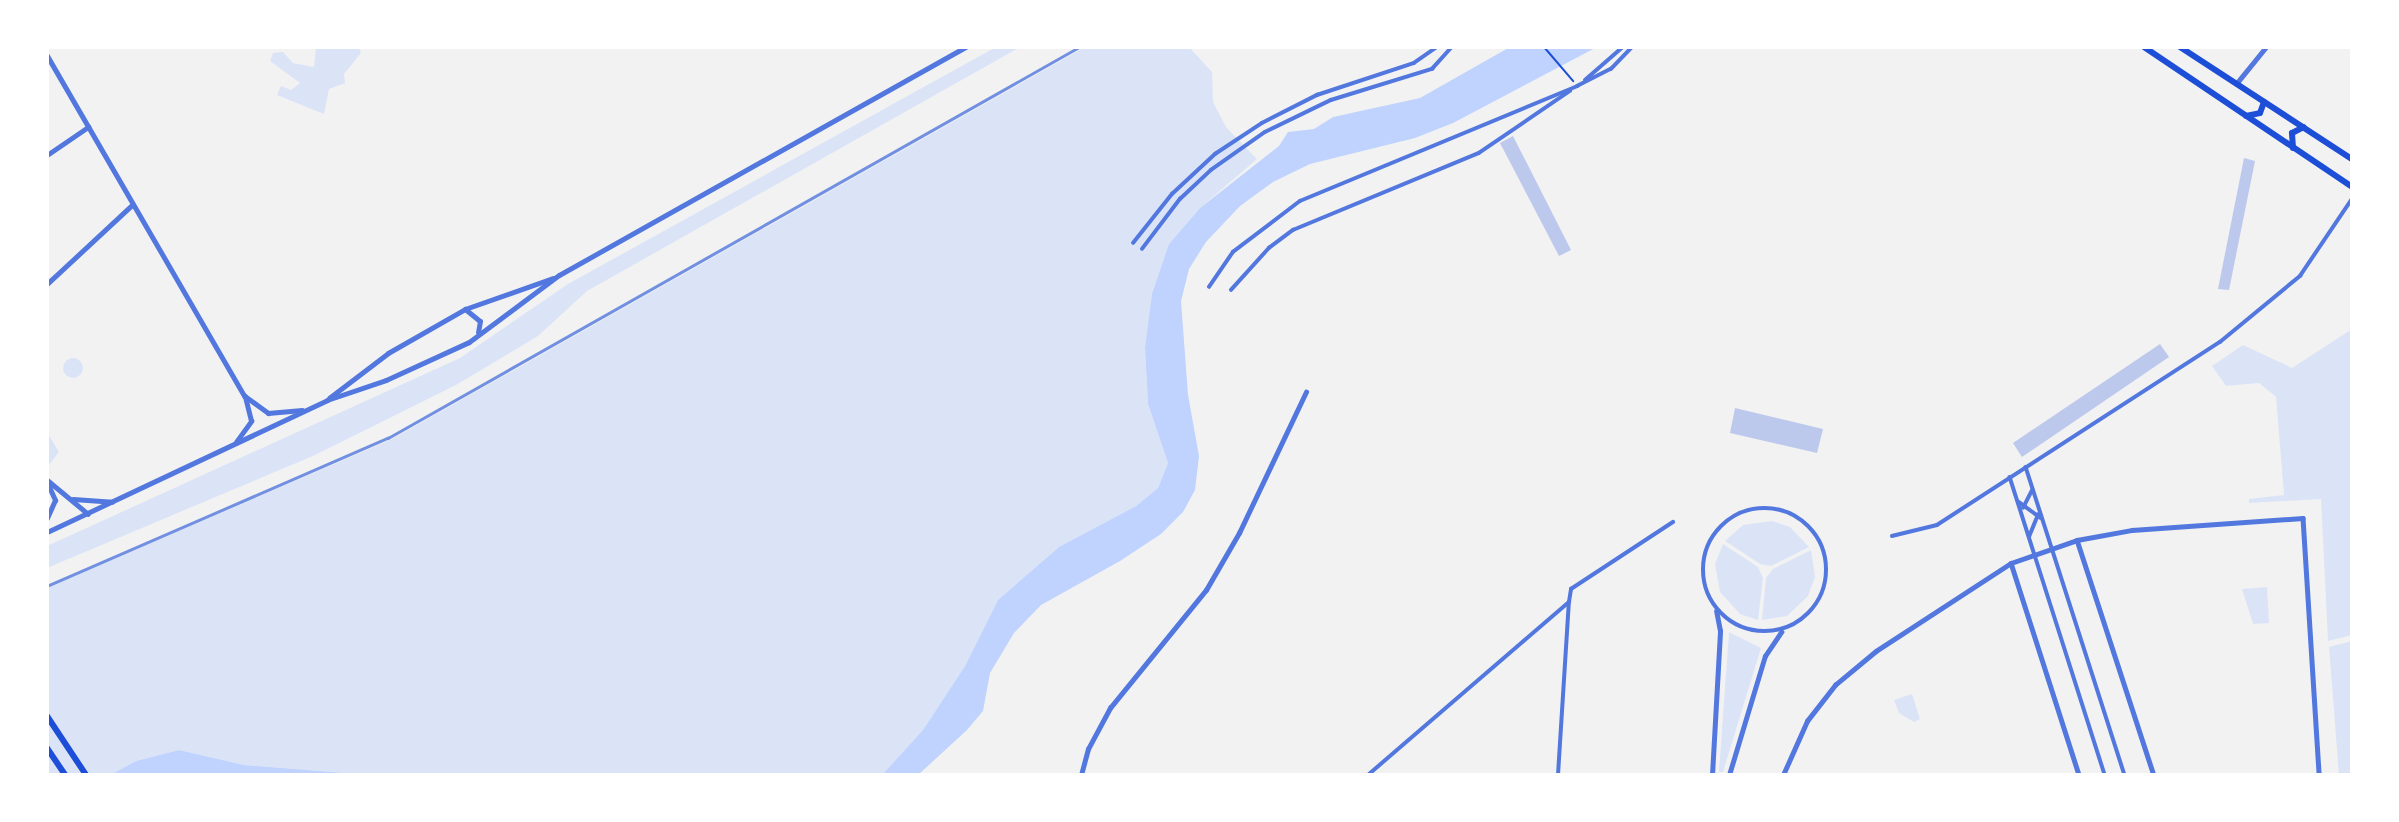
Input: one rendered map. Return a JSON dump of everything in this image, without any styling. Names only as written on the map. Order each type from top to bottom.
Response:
[{"type":"main road","points":[[2144,47],[2352,187]]},
{"type":"main road","points":[[2180,47],[2352,159]]},
{"type":"main road","points":[[2246,116],[2260,113],[2264,102]]},
{"type":"main road","points":[[2293,148],[2292,133],[2304,127]]},
{"type":"main road","points":[[47,716],[86,775]]},
{"type":"main road","points":[[47,747],[65,775]]},
{"type":"street","points":[[47,532],[327,400],[386,380],[469,342],[559,275],[967,47]]},
{"type":"street","points":[[1133,243],[1189,178],[1253,129],[1317,95],[1414,63],[1437,47]]},
{"type":"street","points":[[1142,249],[1180,199],[1265,132],[1331,100],[1432,69],[1452,47]]},
{"type":"street","points":[[1231,290],[1262,255],[1293,230],[1479,153],[1577,86],[1623,47]]},
{"type":"street","points":[[1209,287],[1233,252],[1300,201],[1577,86],[1611,69],[1632,47]]},
{"type":"street","points":[[2236,84],[2266,47]]},
{"type":"street","points":[[47,55],[245,396],[251,421],[230,448]]},
{"type":"street","points":[[47,155],[88,127]]},
{"type":"street","points":[[1892,536],[1937,525],[2221,342],[2300,276],[2352,199]]},
{"type":"street","points":[[47,284],[132,205]]},
{"type":"street","points":[[327,400],[388,353],[465,309],[559,275]]},
{"type":"street","points":[[465,309],[480,321],[481,329],[469,342]]},
{"type":"street","points":[[1081,775],[1088,749],[1110,708],[1206,590],[1239,533],[1306,392]]},
{"type":"street","points":[[245,396],[268,413],[310,408]]},
{"type":"street","points":[[2026,467],[2125,775]]},
{"type":"street","points":[[2010,477],[2105,775]]},
{"type":"street","points":[[47,481],[88,514]]},
{"type":"street","points":[[47,481],[55,500],[47,518]]},
{"type":"street","points":[[2021,513],[2033,488]]},
{"type":"street","points":[[65,495],[87,503],[115,502]]},
{"type":"street","points":[[2017,501],[2043,519]]},
{"type":"street","points":[[2029,537],[2040,509]]},
{"type":"street","points":[[1712,775],[1720,631],[1705,586],[1703,562],[1718,529],[1749,510],[1785,512],[1814,533],[1827,567],[1818,602],[1802,620],[1782,630],[1760,632],[1740,627],[1714,607]]},
{"type":"street","points":[[1783,775],[1807,721],[1835,685],[1876,651],[2011,563],[2077,540],[2206,523],[2304,518],[2319,775]]},
{"type":"street","points":[[1558,775],[1571,589],[1673,522]]},
{"type":"street","points":[[2077,540],[2154,775]]},
{"type":"street","points":[[2011,563],[2079,775]]},
{"type":"street","points":[[1367,775],[1569,602]]},
{"type":"street","points":[[1729,775],[1765,656],[1782,630]]},
{"type":"path","points":[[1544,47],[1577,86]]},
{"type":"shaded area","points":[[316,47],[359,47],[361,53],[344,74],[345,83],[329,89],[324,114],[277,95],[281,86],[291,90],[300,83],[270,61],[273,53],[283,52],[293,63],[314,67]]},
{"type":"shaded area","points":[[996,47],[1020,47],[587,291],[538,336],[456,385],[313,456],[47,568],[47,546],[460,358],[568,284]]},
{"type":"shaded area","points":[[1085,47],[1189,47],[1212,72],[1213,102],[1226,127],[1257,159],[1200,208],[1169,244],[1152,292],[1145,347],[1148,404],[1168,463],[1158,488],[1136,506],[1059,547],[998,600],[965,666],[923,730],[882,775],[370,775],[244,765],[179,750],[136,761],[110,775],[47,775],[47,588],[392,439]]},
{"type":"shaded area","points":[[2352,329],[2352,635],[2328,641],[2321,499],[2249,503],[2249,499],[2284,495],[2276,397],[2259,383],[2226,386],[2212,366],[2243,345],[2292,368]]},
{"type":"shaded area","points":[[73,358],[80,361],[83,368],[80,375],[73,378],[66,375],[63,368],[66,361]]},
{"type":"shaded area","points":[[47,432],[59,452],[49,465],[47,463]]},
{"type":"shaded area","points":[[1772,521],[1790,527],[1809,547],[1771,566],[1760,564],[1725,541],[1743,525]]},
{"type":"shaded area","points":[[1723,544],[1758,567],[1763,578],[1758,620],[1740,614],[1720,592],[1715,564]]},
{"type":"shaded area","points":[[1811,550],[1815,577],[1808,596],[1787,616],[1762,620],[1766,578],[1773,569]]},
{"type":"shaded area","points":[[2267,587],[2269,623],[2253,624],[2242,589]]},
{"type":"shaded area","points":[[1729,632],[1761,648],[1723,772],[1719,772]]},
{"type":"shaded area","points":[[2352,641],[2352,775],[2339,775],[2329,647]]},
{"type":"shaded area","points":[[1912,694],[1920,719],[1914,722],[1899,713],[1894,700]]},
{"type":"water","points":[[1510,47],[1597,47],[1453,123],[1415,138],[1310,164],[1273,182],[1240,206],[1206,242],[1189,269],[1181,301],[1188,395],[1199,456],[1195,490],[1183,512],[1161,534],[1120,561],[1041,605],[1014,633],[990,673],[983,711],[967,730],[918,775],[882,775],[923,730],[965,666],[998,600],[1059,547],[1136,506],[1158,488],[1168,463],[1148,404],[1145,347],[1152,293],[1169,244],[1200,208],[1279,146],[1288,132],[1314,129],[1333,117],[1420,98]]},
{"type":"water","points":[[179,750],[244,765],[370,775],[110,775],[136,761]]},
{"type":"building","points":[[1513,136],[1571,250],[1559,256],[1500,143]]},
{"type":"building","points":[[2244,158],[2255,161],[2229,290],[2218,289]]},
{"type":"building","points":[[2160,344],[2169,357],[2022,457],[2013,443]]},
{"type":"building","points":[[1735,408],[1823,429],[1817,453],[1730,433]]},
{"type":"railway","points":[[47,586],[388,438],[1079,47]]}]
